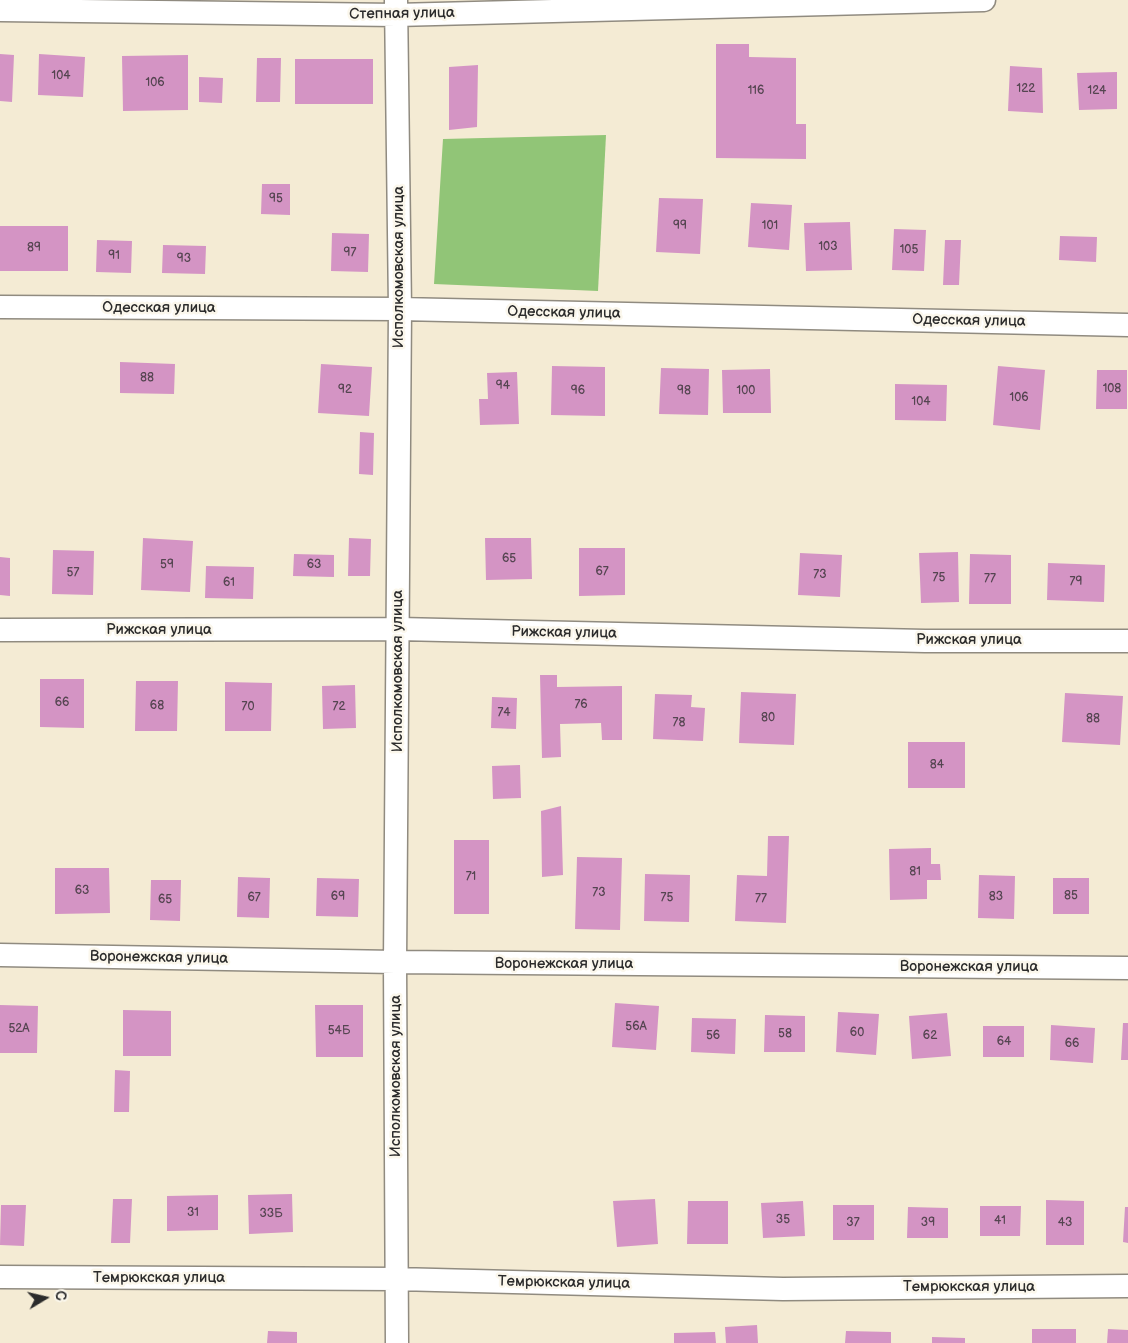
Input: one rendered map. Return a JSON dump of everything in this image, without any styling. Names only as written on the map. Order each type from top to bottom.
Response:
[{"type":"street","name":"Степная улица","points":[[0,10],[396,8],[984,0]]},
{"type":"street","name":"Исполкомовская улица","points":[[396,8],[400,309],[396,962],[397,1343]]},
{"type":"street","name":"Одесская улица","points":[[0,307],[400,309],[1128,325]]},
{"type":"street","name":"Рижская улица","points":[[0,630],[399,629],[915,640],[1128,641]]},
{"type":"street","name":"Воронежская улица","points":[[0,955],[396,962],[1128,968]]},
{"type":"street","name":"Темрюкская улица","points":[[0,1277],[396,1279],[784,1289],[1128,1286]]},
{"type":"green space","points":[[606,135],[598,291],[434,284],[443,139]]},
{"type":"building","points":[[716,44],[749,44],[749,57],[796,58],[796,124],[806,124],[806,159],[716,158]]},
{"type":"building","points":[[0,54],[14,55],[12,102],[0,101]]},
{"type":"building","points":[[39,54],[85,57],[83,97],[38,95]]},
{"type":"building","points":[[188,55],[188,110],[123,111],[122,56]]},
{"type":"building","points":[[257,58],[281,58],[280,102],[256,102]]},
{"type":"building","points":[[295,59],[373,59],[373,104],[295,104]]},
{"type":"building","points":[[478,65],[477,127],[449,130],[449,67]]},
{"type":"building","points":[[1010,66],[1042,68],[1043,113],[1008,111]]},
{"type":"building","points":[[1117,72],[1117,109],[1079,110],[1077,73]]},
{"type":"building","points":[[199,77],[223,78],[222,103],[199,102]]},
{"type":"building","points":[[262,184],[290,184],[290,215],[261,214]]},
{"type":"building","points":[[659,198],[703,199],[700,254],[656,252]]},
{"type":"building","points":[[751,203],[792,205],[789,250],[748,247]]},
{"type":"building","points":[[850,222],[852,270],[806,271],[804,223]]},
{"type":"building","points":[[0,226],[68,226],[68,271],[0,271]]},
{"type":"building","points":[[894,229],[926,230],[924,271],[892,270]]},
{"type":"building","points":[[332,233],[369,234],[368,272],[331,271]]},
{"type":"building","points":[[1060,236],[1097,237],[1096,262],[1059,260]]},
{"type":"building","points":[[97,240],[132,241],[131,273],[96,272]]},
{"type":"building","points":[[945,240],[961,240],[959,285],[943,285]]},
{"type":"building","points":[[163,245],[206,246],[205,274],[162,273]]},
{"type":"building","points":[[120,362],[175,364],[174,394],[120,393]]},
{"type":"building","points":[[321,364],[372,367],[369,416],[318,413]]},
{"type":"building","points":[[552,366],[605,367],[605,416],[551,415]]},
{"type":"building","points":[[998,366],[1045,370],[1040,430],[993,425]]},
{"type":"building","points":[[661,368],[709,369],[708,415],[659,414]]},
{"type":"building","points":[[770,369],[771,413],[723,413],[722,370]]},
{"type":"building","points":[[1097,370],[1127,370],[1127,409],[1096,409]]},
{"type":"building","points":[[517,372],[519,424],[480,425],[479,399],[488,399],[487,373]]},
{"type":"building","points":[[895,384],[947,385],[946,421],[895,420]]},
{"type":"building","points":[[360,432],[374,433],[373,475],[359,474]]},
{"type":"building","points":[[143,538],[193,541],[190,592],[141,590]]},
{"type":"building","points":[[349,538],[371,539],[370,576],[348,576]]},
{"type":"building","points":[[485,538],[531,538],[532,579],[486,580]]},
{"type":"building","points":[[579,548],[625,548],[625,595],[579,596]]},
{"type":"building","points":[[53,550],[94,551],[93,595],[52,594]]},
{"type":"building","points":[[958,552],[959,602],[921,603],[919,553]]},
{"type":"building","points":[[800,553],[842,555],[840,597],[798,595]]},
{"type":"building","points":[[294,554],[334,555],[334,577],[293,576]]},
{"type":"building","points":[[970,554],[1011,555],[1011,604],[969,604]]},
{"type":"building","points":[[0,557],[10,558],[10,596],[0,595]]},
{"type":"building","points":[[1048,563],[1105,565],[1104,602],[1047,600]]},
{"type":"building","points":[[206,566],[254,567],[253,599],[205,598]]},
{"type":"building","points":[[540,675],[557,675],[557,687],[622,686],[622,740],[602,740],[601,723],[560,724],[561,757],[542,758]]},
{"type":"building","points":[[40,679],[84,679],[84,728],[40,727]]},
{"type":"building","points":[[136,681],[178,681],[177,731],[135,731]]},
{"type":"building","points":[[225,682],[272,683],[271,731],[225,731]]},
{"type":"building","points":[[355,685],[356,728],[323,729],[322,686]]},
{"type":"building","points":[[741,692],[796,694],[794,745],[739,743]]},
{"type":"building","points":[[1065,693],[1123,696],[1120,745],[1062,742]]},
{"type":"building","points":[[655,694],[692,695],[691,707],[705,708],[703,741],[653,739]]},
{"type":"building","points":[[492,697],[517,698],[516,729],[491,728]]},
{"type":"building","points":[[908,742],[965,742],[965,788],[908,788]]},
{"type":"building","points":[[520,765],[521,798],[493,799],[492,766]]},
{"type":"building","points":[[561,806],[563,875],[542,877],[541,811]]},
{"type":"building","points":[[768,836],[789,836],[786,923],[735,921],[737,875],[767,876]]},
{"type":"building","points":[[454,840],[489,840],[489,914],[454,914]]},
{"type":"building","points":[[931,848],[931,864],[940,864],[941,880],[927,880],[927,899],[890,900],[889,849]]},
{"type":"building","points":[[577,857],[622,858],[620,930],[575,929]]},
{"type":"building","points":[[55,868],[109,868],[110,913],[55,914]]},
{"type":"building","points":[[645,874],[690,875],[689,922],[644,921]]},
{"type":"building","points":[[979,875],[1015,876],[1014,919],[978,918]]},
{"type":"building","points":[[238,877],[270,878],[269,918],[237,917]]},
{"type":"building","points":[[317,878],[359,879],[358,917],[316,916]]},
{"type":"building","points":[[1053,878],[1089,878],[1089,914],[1053,914]]},
{"type":"building","points":[[151,880],[181,880],[180,921],[150,920]]},
{"type":"building","points":[[615,1003],[659,1006],[656,1050],[612,1047]]},
{"type":"building","points":[[0,1005],[38,1006],[37,1053],[0,1053]]},
{"type":"building","points":[[315,1005],[363,1005],[363,1057],[316,1057]]},
{"type":"building","points":[[123,1010],[171,1011],[171,1056],[123,1056]]},
{"type":"building","points":[[838,1012],[879,1014],[876,1055],[836,1052]]},
{"type":"building","points":[[947,1013],[951,1056],[912,1059],[909,1016]]},
{"type":"building","points":[[765,1015],[805,1016],[805,1052],[764,1052]]},
{"type":"building","points":[[692,1018],[736,1019],[735,1054],[691,1052]]},
{"type":"building","points":[[1123,1023],[1128,1023],[1128,1060],[1121,1060]]},
{"type":"building","points":[[1051,1025],[1095,1028],[1093,1063],[1050,1060]]},
{"type":"building","points":[[983,1026],[1024,1026],[1024,1057],[983,1057]]},
{"type":"building","points":[[115,1070],[130,1071],[129,1112],[114,1112]]},
{"type":"building","points":[[292,1194],[293,1232],[249,1234],[248,1195]]},
{"type":"building","points":[[218,1195],[218,1230],[167,1231],[167,1196]]},
{"type":"building","points":[[113,1199],[132,1199],[130,1243],[111,1243]]},
{"type":"building","points":[[655,1199],[658,1244],[617,1247],[613,1201]]},
{"type":"building","points":[[1046,1200],[1084,1201],[1084,1245],[1046,1245]]},
{"type":"building","points":[[688,1201],[728,1201],[728,1244],[687,1244]]},
{"type":"building","points":[[803,1201],[805,1236],[763,1238],[761,1203]]},
{"type":"building","points":[[1,1205],[26,1205],[24,1246],[0,1245]]},
{"type":"building","points":[[833,1205],[874,1205],[874,1240],[833,1240]]},
{"type":"building","points":[[980,1206],[1021,1206],[1020,1236],[980,1236]]},
{"type":"building","points":[[908,1207],[948,1208],[948,1238],[907,1238]]},
{"type":"building","points":[[1125,1207],[1128,1207],[1128,1243],[1123,1242]]},
{"type":"building","points":[[757,1325],[758,1343],[726,1343],[725,1327]]},
{"type":"building","points":[[1032,1329],[1076,1329],[1076,1343],[1032,1343]]},
{"type":"building","points":[[1108,1329],[1128,1330],[1128,1343],[1107,1343]]},
{"type":"building","points":[[268,1331],[297,1332],[297,1343],[267,1343]]},
{"type":"building","points":[[846,1331],[891,1332],[891,1343],[845,1343]]},
{"type":"building","points":[[715,1332],[716,1343],[674,1343],[674,1333]]},
{"type":"building","points":[[932,1337],[965,1338],[965,1343],[932,1343]]}]
